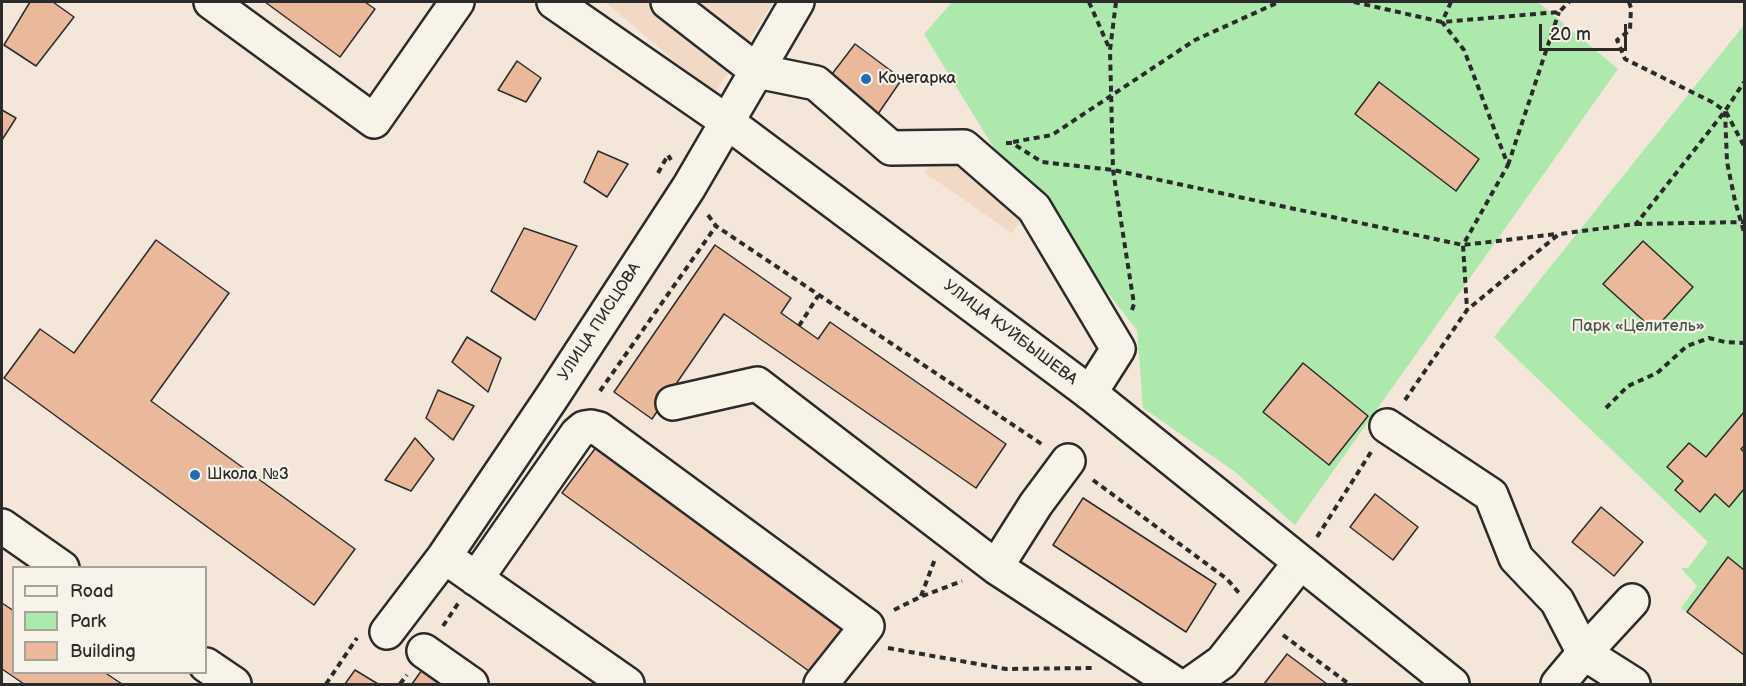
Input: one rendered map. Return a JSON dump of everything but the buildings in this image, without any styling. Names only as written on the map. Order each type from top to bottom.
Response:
[{"type":"main road","points":[[211,2],[374,122],[458,2]]},
{"type":"main road","name":"УЛИЦА КУЙБЫШЕВА","points":[[554,2],[726,121],[1090,393],[1452,684]]},
{"type":"main road","points":[[668,2],[757,71],[816,82],[891,148],[964,147],[1034,208],[1118,349],[1090,393]]},
{"type":"main road","name":"УЛИЦА ПИСЦОВА","points":[[387,632],[444,557],[683,196],[757,71],[791,4]]},
{"type":"main road","points":[[673,403],[757,384],[996,567],[1175,684]]},
{"type":"main road","points":[[1387,426],[1491,495],[1516,558],[1557,601],[1584,652],[1633,684]]},
{"type":"main road","points":[[476,579],[568,445],[584,428],[591,427],[604,433],[877,637],[821,684]]},
{"type":"main road","points":[[996,567],[1036,504],[1068,461]]},
{"type":"main road","points":[[2,526],[61,566]]},
{"type":"main road","points":[[444,557],[627,684]]},
{"type":"main road","points":[[1191,684],[1222,662],[1300,563]]},
{"type":"main road","points":[[1558,684],[1584,652],[1632,601]]},
{"type":"main road","points":[[424,651],[471,684]]},
{"type":"main road","points":[[207,666],[234,684]]},
{"type":"path","points":[[1089,2],[1110,50]]},
{"type":"path","points":[[1116,2],[1110,50],[1113,170],[1134,304],[1118,349]]},
{"type":"path","points":[[964,147],[1052,135],[1195,40],[1279,2]]},
{"type":"path","points":[[1354,2],[1442,22],[1559,12]]},
{"type":"path","points":[[1442,22],[1451,2]]},
{"type":"path","points":[[1467,310],[1463,245],[1508,165],[1559,12],[1569,2]]},
{"type":"path","points":[[1629,2],[1630,30],[1617,40],[1625,59],[1712,102],[1725,111],[1744,146]]},
{"type":"path","points":[[1442,22],[1464,50],[1508,165]]},
{"type":"path","points":[[1636,224],[1725,111],[1744,82]]},
{"type":"path","points":[[1725,111],[1727,162],[1744,232]]},
{"type":"path","points":[[1012,142],[1042,162],[1113,170],[1463,245],[1636,224],[1743,222]]},
{"type":"path","points":[[600,391],[716,226],[1068,461],[1227,579],[1258,616],[1349,684]]},
{"type":"path","points":[[1300,563],[1387,426],[1467,310],[1559,234]]},
{"type":"path","points":[[799,326],[818,296]]},
{"type":"path","points":[[1606,408],[1628,386],[1657,373],[1687,346],[1709,338],[1744,343]]},
{"type":"path","points":[[920,597],[946,530]]},
{"type":"path","points":[[877,637],[920,597],[996,567]]},
{"type":"path","points":[[877,637],[1006,669],[1107,668],[1119,648]]},
{"type":"shaded area","points":[[605,2],[774,2],[714,94]]},
{"type":"shaded area","points":[[939,151],[1026,211],[1012,233],[925,173]]},
{"type":"green space","points":[[952,2],[1538,2],[1618,69],[1295,525],[1234,471],[1143,408],[1137,330],[1003,163],[924,34]]},
{"type":"green space","name":"Парк «Целитель»","points":[[1744,25],[1744,655],[1681,608],[1697,586],[1681,568],[1688,568],[1708,542],[1494,337]]},
{"type":"place","name":"Кочегарка","points":[[866,79]]},
{"type":"place","name":"Школа №3","points":[[195,475]]}]
